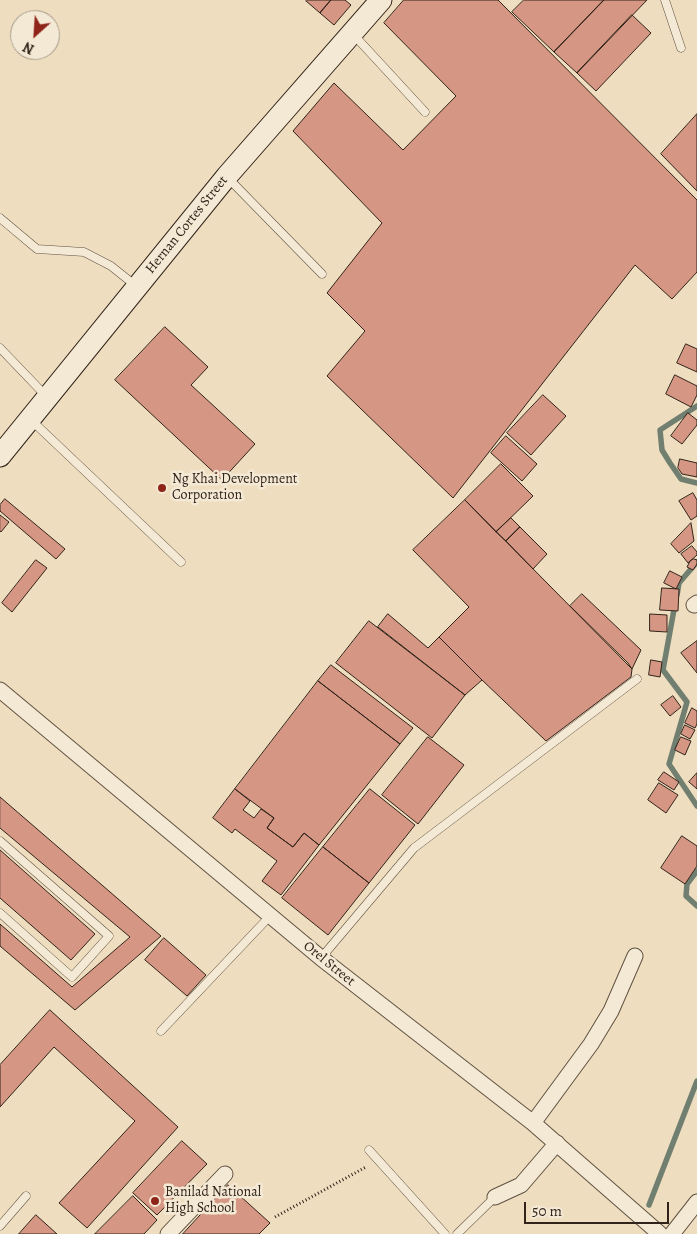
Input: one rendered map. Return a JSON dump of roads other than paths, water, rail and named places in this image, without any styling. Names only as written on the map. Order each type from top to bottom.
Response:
[{"type":"main road","name":"Hernan Cortes Street","points":[[0,456],[226,176],[381,0]]},
{"type":"street","name":"Orel Street","points":[[0,690],[321,958],[533,1123],[660,1234]]},
{"type":"street","points":[[533,1123],[591,1044],[611,1011],[635,956]]},
{"type":"street","points":[[496,1197],[521,1185],[557,1143]]},
{"type":"street","points":[[168,1234],[225,1174]]},
{"type":"street","points":[[672,1234],[697,1202]]},
{"type":"lane","points":[[665,0],[681,48]]},
{"type":"lane","points":[[352,32],[426,112]]},
{"type":"lane","points":[[226,176],[322,274]]},
{"type":"lane","points":[[0,218],[37,248],[84,252],[111,266],[137,286]]},
{"type":"lane","points":[[0,348],[47,397]]},
{"type":"lane","points":[[30,418],[181,562]]},
{"type":"lane","points":[[321,958],[414,848],[637,679]]},
{"type":"lane","points":[[0,840],[108,936],[72,977],[0,913]]},
{"type":"lane","points":[[161,1031],[270,916]]},
{"type":"lane","points":[[369,1150],[444,1234]]},
{"type":"lane","points":[[0,1226],[26,1196]]},
{"type":"lane","points":[[457,1234],[496,1197]]},
{"type":"waterway","points":[[697,406],[660,430],[662,450],[681,479],[697,483]]},
{"type":"waterway","points":[[677,595],[679,583],[697,562]]},
{"type":"waterway","points":[[675,604],[663,670],[687,702],[669,764],[697,806]]},
{"type":"waterway","points":[[697,871],[687,884],[686,896],[697,906]]},
{"type":"waterway","points":[[649,1205],[697,1081]]},
{"type":"place","name":"Ng Khai Development Corporation","points":[[162,488]]},
{"type":"place","name":"Banilad National High School","points":[[155,1201]]}]
